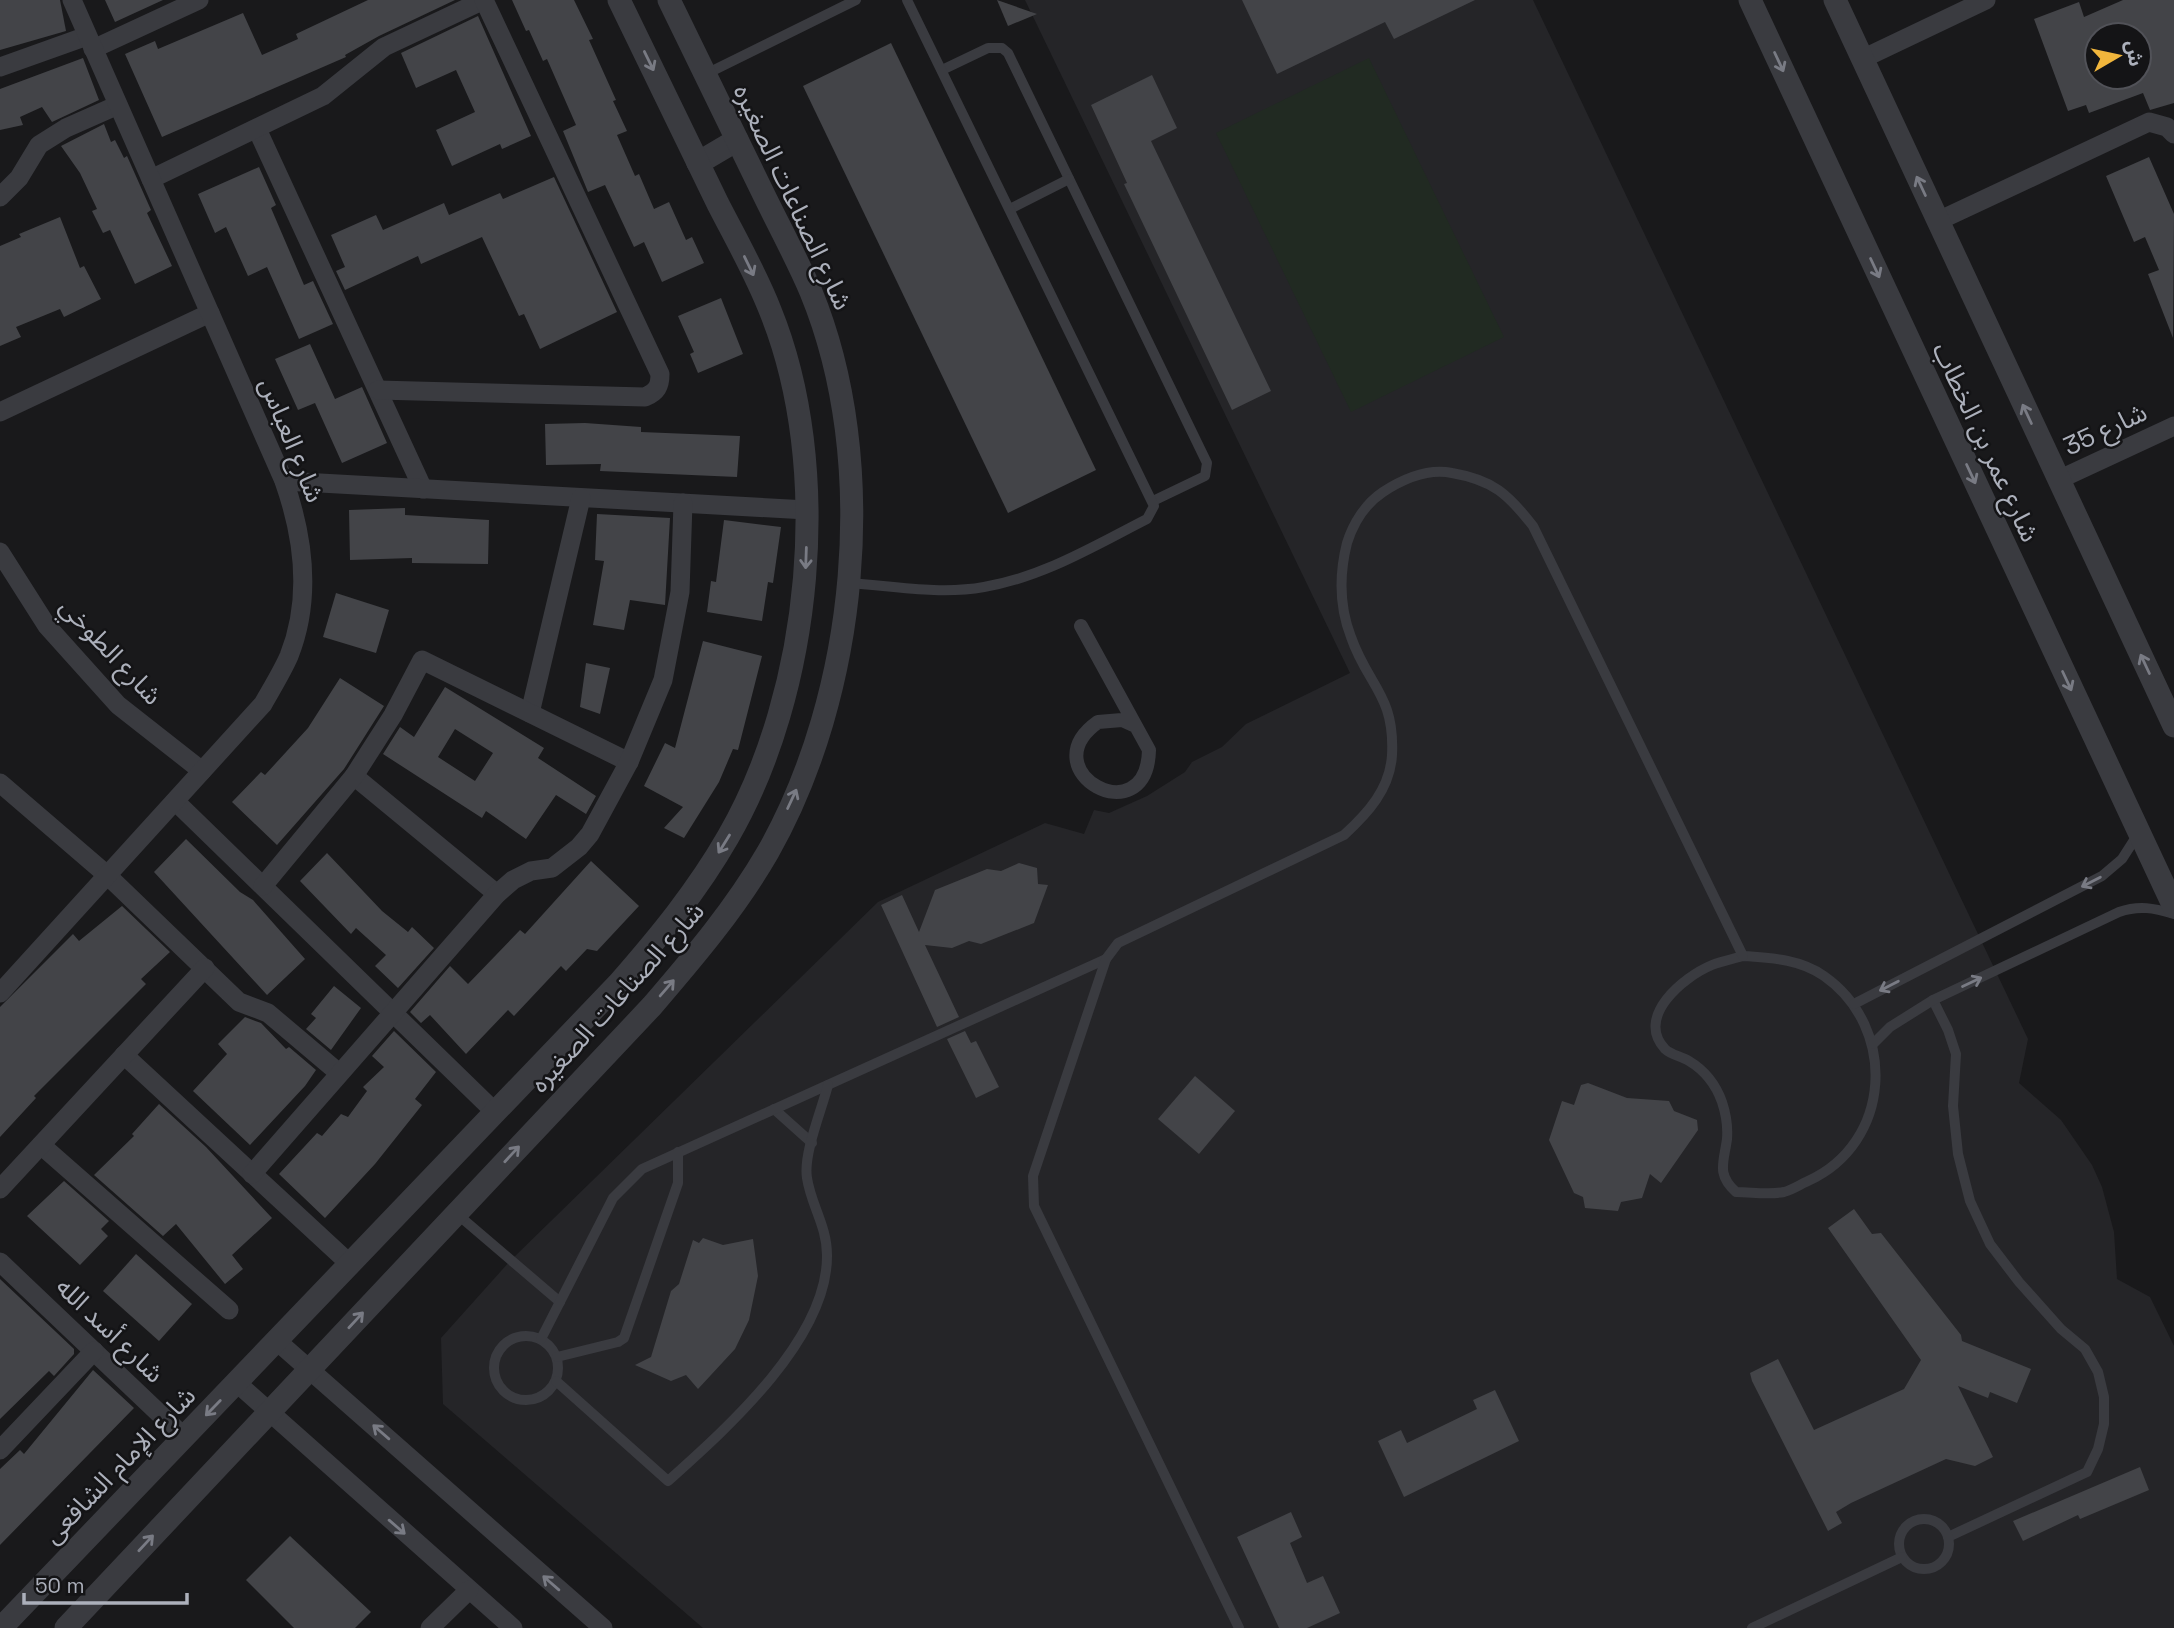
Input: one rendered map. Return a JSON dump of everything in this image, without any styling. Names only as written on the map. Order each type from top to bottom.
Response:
[{"type":"street","name":"شارع العباس","points":[[0,993],[264,704],[289,654],[302,601],[303,560],[298,520],[284,481],[72,0]]},
{"type":"street","points":[[0,67],[90,42],[199,0]]},
{"type":"street","points":[[151,178],[323,96],[384,47],[484,0],[660,374],[660,384],[654,393],[645,397],[378,390]]},
{"type":"street","name":"شارع الصناعات الصغيره","points":[[277,1341],[618,984],[679,914],[729,836],[768,751],[794,662],[806,579],[807,510],[797,412],[771,311],[619,0]]},
{"type":"street","name":"شارع الصناعات الصغيره","points":[[309,1370],[652,1006],[715,933],[768,851],[808,763],[836,670],[850,583],[851,491],[846,432],[832,362],[812,293],[669,0]]},
{"type":"street","name":"شارع عمر بن الخطاب","points":[[1750,0],[2174,907]]},
{"type":"street","name":"شارع عمر بن الخطاب","points":[[1835,0],[2174,726]]},
{"type":"street","points":[[1862,59],[1986,0]]},
{"type":"street","points":[[0,197],[19,178],[39,145],[65,128],[118,105]]},
{"type":"street","points":[[1938,221],[2149,122],[2167,127],[2174,134]]},
{"type":"street","points":[[257,129],[424,489]]},
{"type":"street","points":[[698,163],[737,140]]},
{"type":"street","points":[[0,412],[210,313]]},
{"type":"street","name":"شارع 35","points":[[2058,480],[2174,426]]},
{"type":"street","points":[[284,481],[807,510]]},
{"type":"street","points":[[530,713],[581,498]]},
{"type":"street","points":[[252,1174],[497,894],[522,876],[552,868],[579,848],[590,834],[629,762],[665,667],[680,592],[683,503]]},
{"type":"street","name":"شارع الطوخي","points":[[0,552],[47,626],[118,705],[202,771]]},
{"type":"street","points":[[1081,626],[1149,750],[1149,764],[1143,777],[1131,788],[1120,792],[1096,789],[1079,770],[1077,753],[1080,740],[1098,722],[1122,720],[1133,725]]},
{"type":"street","points":[[262,886],[354,776],[393,715],[422,660],[629,762]]},
{"type":"street","points":[[354,776],[497,894]]},
{"type":"street","points":[[0,783],[107,876],[239,1002],[268,1013],[339,1073]]},
{"type":"street","points":[[175,801],[496,1113]]},
{"type":"street","points":[[0,1189],[205,968]]},
{"type":"street","points":[[124,1055],[350,1264]]},
{"type":"street","points":[[41,1145],[229,1310]]},
{"type":"street","name":"شارع أسد الله","points":[[0,1262],[184,1437]]},
{"type":"street","points":[[277,1341],[603,1628]]},
{"type":"street","name":"شارع الإمام الشافعى","points":[[2,1628],[277,1341]]},
{"type":"street","points":[[0,1450],[94,1351]]},
{"type":"street","points":[[66,1628],[309,1370]]},
{"type":"street","points":[[237,1383],[513,1628]]},
{"type":"street","points":[[430,1628],[469,1590]]},
{"type":"lane","points":[[705,74],[856,0]]},
{"type":"lane","points":[[850,583],[945,589],[982,588],[1028,577],[1147,519],[1153,511],[1153,501],[907,0]]},
{"type":"lane","points":[[942,70],[995,46],[1008,53],[1207,463],[1205,476],[1153,501]]},
{"type":"lane","points":[[1010,209],[1069,179]]},
{"type":"lane","points":[[1239,1628],[1034,1206],[1033,1176],[1106,959],[1118,943],[1135,932],[1344,835],[1367,814],[1383,788],[1389,769],[1392,728],[1385,698],[1351,639],[1341,603],[1342,565],[1351,529],[1373,499],[1404,478],[1441,471],[1478,477],[1510,496],[1533,526],[1743,956]]},
{"type":"lane","points":[[1854,1004],[2102,876],[2122,859],[2138,834]]},
{"type":"lane","points":[[1873,1044],[1890,1027],[1933,1000],[2134,907],[2174,914]]},
{"type":"lane","points":[[1743,956],[1785,958],[1824,975],[1854,1004],[1873,1044],[1876,1092],[1860,1137],[1828,1172],[1784,1192],[1736,1192],[1721,1173],[1726,1116],[1719,1094],[1706,1075],[1688,1060],[1667,1051],[1657,1038],[1654,1022],[1661,1007],[1683,983],[1711,965],[1743,956]]},
{"type":"lane","points":[[541,1339],[620,1188],[642,1169],[1106,959]]},
{"type":"lane","points":[[1933,1000],[1956,1054],[1953,1106],[1958,1154],[1970,1201],[1990,1244],[2019,1282],[2060,1329],[2085,1349],[2098,1372],[2104,1398],[2101,1436],[2087,1472],[1948,1537]]},
{"type":"lane","points":[[556,1381],[668,1481],[716,1438],[779,1367],[797,1340],[821,1291],[827,1244],[825,1230],[807,1180],[813,1143],[828,1085]]},
{"type":"lane","points":[[774,1109],[813,1143]]},
{"type":"lane","points":[[556,1357],[618,1342],[624,1338],[678,1183],[678,1152]]},
{"type":"lane","points":[[456,1213],[560,1302]]},
{"type":"lane","points":[[522,1335],[541,1339],[556,1357],[556,1381],[543,1396],[524,1401],[506,1394],[495,1379],[494,1359],[504,1343],[522,1335]]},
{"type":"lane","points":[[1902,1557],[1900,1537],[1914,1522],[1934,1522],[1948,1537]]},
{"type":"lane","points":[[1902,1557],[1920,1569],[1934,1567],[1945,1558],[1948,1537]]},
{"type":"lane","points":[[1752,1628],[1902,1557]]},
{"type":"shaded area","points":[[1025,0],[1533,0],[2028,1039],[2019,1083],[2061,1120],[2092,1165],[2102,1187],[2114,1232],[2117,1279],[2150,1297],[2174,1346],[2174,1628],[703,1628],[443,1404],[441,1338],[510,1261],[878,902],[1045,823],[1084,834],[1094,810],[1109,813],[1147,796],[1185,772],[1192,762],[1222,747],[1246,724],[1350,673]]},
{"type":"shaded area","points":[[1369,58],[1504,337],[1351,412],[1216,133]]},
{"type":"building","points":[[0,0],[60,0],[66,31],[0,50]]},
{"type":"building","points":[[105,0],[163,0],[115,22]]},
{"type":"building","points":[[368,0],[455,0],[379,36],[345,55],[346,57],[162,137],[125,54],[155,41],[158,49],[243,13],[262,55],[298,39],[296,34]]},
{"type":"building","points":[[512,0],[574,0],[593,39],[589,40],[627,131],[617,135],[635,176],[639,174],[654,209],[669,202],[686,240],[692,237],[704,263],[662,282],[644,242],[634,247],[605,185],[588,192],[563,131],[576,125],[547,59],[543,61]]},
{"type":"building","points":[[997,0],[1037,14],[1008,26]]},
{"type":"building","points":[[1242,0],[1475,0],[1394,39],[1385,22],[1277,74]]},
{"type":"building","points":[[2123,0],[2174,0],[2174,103],[2150,110],[2143,93],[2089,113],[2086,105],[2068,111],[2034,19],[2079,2],[2084,17]]},
{"type":"building","points":[[478,16],[531,136],[502,149],[500,144],[452,166],[436,130],[475,112],[456,70],[416,88],[401,53]]},
{"type":"building","points":[[891,43],[1096,470],[1008,513],[803,86]]},
{"type":"building","points":[[83,58],[99,100],[52,122],[42,107],[20,117],[23,125],[0,130],[0,89]]},
{"type":"building","points":[[1152,75],[1177,128],[1151,141],[1271,391],[1232,410],[1124,184],[1127,183],[1091,105]]},
{"type":"building","points":[[104,124],[111,142],[115,140],[124,158],[127,156],[151,210],[147,213],[172,266],[135,284],[110,230],[103,233],[92,211],[97,209],[80,173],[61,146]]},
{"type":"building","points":[[2149,157],[2174,214],[2173,338],[2148,274],[2159,270],[2145,237],[2134,242],[2106,176]]},
{"type":"building","points":[[259,167],[276,205],[271,208],[304,285],[313,281],[333,324],[299,339],[267,267],[248,276],[226,227],[215,233],[198,194]]},
{"type":"building","points":[[554,177],[617,312],[540,349],[524,314],[519,316],[482,237],[421,264],[418,256],[345,290],[336,271],[345,267],[331,235],[376,215],[383,230],[444,203],[449,215],[500,193],[503,199]]},
{"type":"building","points":[[60,217],[80,268],[84,266],[101,299],[64,317],[60,309],[16,327],[21,337],[0,346],[0,246],[21,237],[19,234]]},
{"type":"building","points":[[721,298],[743,354],[698,373],[690,354],[694,352],[678,316]]},
{"type":"building","points":[[310,344],[335,399],[362,387],[387,443],[342,463],[315,403],[298,410],[275,359]]},
{"type":"building","points":[[585,423],[641,427],[641,432],[740,436],[737,477],[600,471],[601,464],[546,465],[545,424]]},
{"type":"building","points":[[405,508],[405,515],[489,520],[488,564],[412,563],[412,558],[350,560],[349,510]]},
{"type":"building","points":[[597,514],[670,518],[665,605],[630,600],[624,630],[593,625],[604,561],[595,560]]},
{"type":"building","points":[[724,520],[781,527],[773,583],[768,582],[762,621],[707,612],[711,581],[716,582]]},
{"type":"building","points":[[336,593],[389,610],[376,653],[323,637]]},
{"type":"building","points":[[703,641],[762,656],[738,750],[733,749],[719,782],[684,838],[664,828],[683,807],[644,786],[665,743],[675,748]]},
{"type":"building","points":[[586,663],[610,668],[600,714],[580,707]]},
{"type":"building","points":[[340,678],[384,706],[344,769],[277,845],[232,802],[261,772],[265,775],[308,728]]},
{"type":"building","points":[[445,687],[544,748],[538,758],[596,796],[586,814],[556,795],[526,839],[486,811],[482,818],[383,754],[400,727],[414,737]],"holes":[[[455,729],[493,753],[475,781],[438,757]]]},
{"type":"building","points":[[186,839],[240,892],[253,900],[305,959],[267,995],[154,872]]},
{"type":"building","points":[[327,853],[382,911],[408,932],[412,927],[434,948],[398,988],[375,966],[386,955],[356,928],[351,934],[300,881]]},
{"type":"building","points":[[591,861],[639,906],[597,951],[587,949],[566,971],[561,966],[514,1016],[508,1010],[466,1054],[430,1015],[421,1023],[410,1012],[450,966],[468,984],[520,930],[525,934]]},
{"type":"building","points":[[1019,863],[1037,868],[1038,884],[1048,885],[1034,923],[981,944],[969,941],[952,948],[925,945],[959,1017],[937,1027],[881,905],[902,895],[919,932],[935,890],[987,869],[1001,871]]},
{"type":"building","points":[[122,906],[170,952],[141,979],[146,984],[34,1096],[36,1098],[0,1137],[0,1007],[73,934],[79,941]]},
{"type":"building","points":[[334,986],[361,1008],[331,1050],[306,1029],[316,1018],[311,1014]]},
{"type":"building","points":[[245,1017],[261,1023],[286,1049],[289,1047],[316,1070],[305,1086],[250,1145],[193,1091],[227,1054],[218,1044]]},
{"type":"building","points":[[394,1031],[436,1072],[415,1099],[422,1105],[375,1164],[325,1218],[279,1174],[317,1133],[322,1136],[341,1114],[348,1117],[367,1091],[363,1087],[384,1067],[372,1056]]},
{"type":"building","points":[[965,1031],[971,1043],[976,1041],[999,1087],[976,1098],[947,1039]]},
{"type":"building","points":[[1195,1076],[1235,1111],[1199,1154],[1158,1119]]},
{"type":"building","points":[[1588,1083],[1627,1098],[1669,1101],[1674,1111],[1697,1120],[1698,1130],[1661,1183],[1650,1174],[1642,1198],[1621,1202],[1618,1211],[1585,1208],[1583,1197],[1574,1193],[1549,1140],[1562,1101],[1574,1105],[1581,1085]]},
{"type":"building","points":[[159,1104],[206,1147],[272,1218],[232,1255],[243,1269],[225,1284],[176,1224],[163,1236],[94,1175],[134,1136],[132,1134]]},
{"type":"building","points":[[64,1181],[109,1221],[101,1229],[108,1236],[80,1265],[27,1216]]},
{"type":"building","points":[[1854,1209],[1872,1234],[1881,1233],[1961,1335],[1962,1341],[2031,1369],[2017,1403],[1990,1392],[1988,1398],[1958,1386],[1993,1457],[1975,1466],[1946,1459],[1836,1512],[1842,1523],[1828,1531],[1750,1373],[1778,1359],[1814,1430],[1904,1389],[1921,1360],[1828,1228]]},
{"type":"building","points":[[703,1238],[723,1245],[753,1239],[758,1276],[749,1320],[735,1349],[698,1389],[686,1375],[671,1381],[635,1365],[651,1357],[671,1291],[679,1284],[693,1240],[699,1243]]},
{"type":"building","points":[[136,1254],[192,1304],[159,1341],[103,1291]]},
{"type":"building","points":[[0,1279],[74,1349],[74,1354],[54,1376],[49,1371],[0,1419]]},
{"type":"building","points":[[93,1370],[134,1408],[0,1545],[0,1469],[20,1450],[24,1454]]},
{"type":"building","points":[[1495,1390],[1519,1441],[1404,1497],[1378,1441],[1401,1430],[1407,1443],[1477,1409],[1473,1400]]},
{"type":"building","points":[[2140,1467],[2149,1490],[2080,1519],[2078,1515],[2023,1541],[2013,1521]]},
{"type":"building","points":[[1291,1512],[1302,1537],[1290,1543],[1307,1583],[1323,1576],[1340,1613],[1307,1628],[1279,1628],[1237,1537]]},
{"type":"building","points":[[290,1536],[371,1612],[355,1628],[294,1628],[246,1580]]}]
